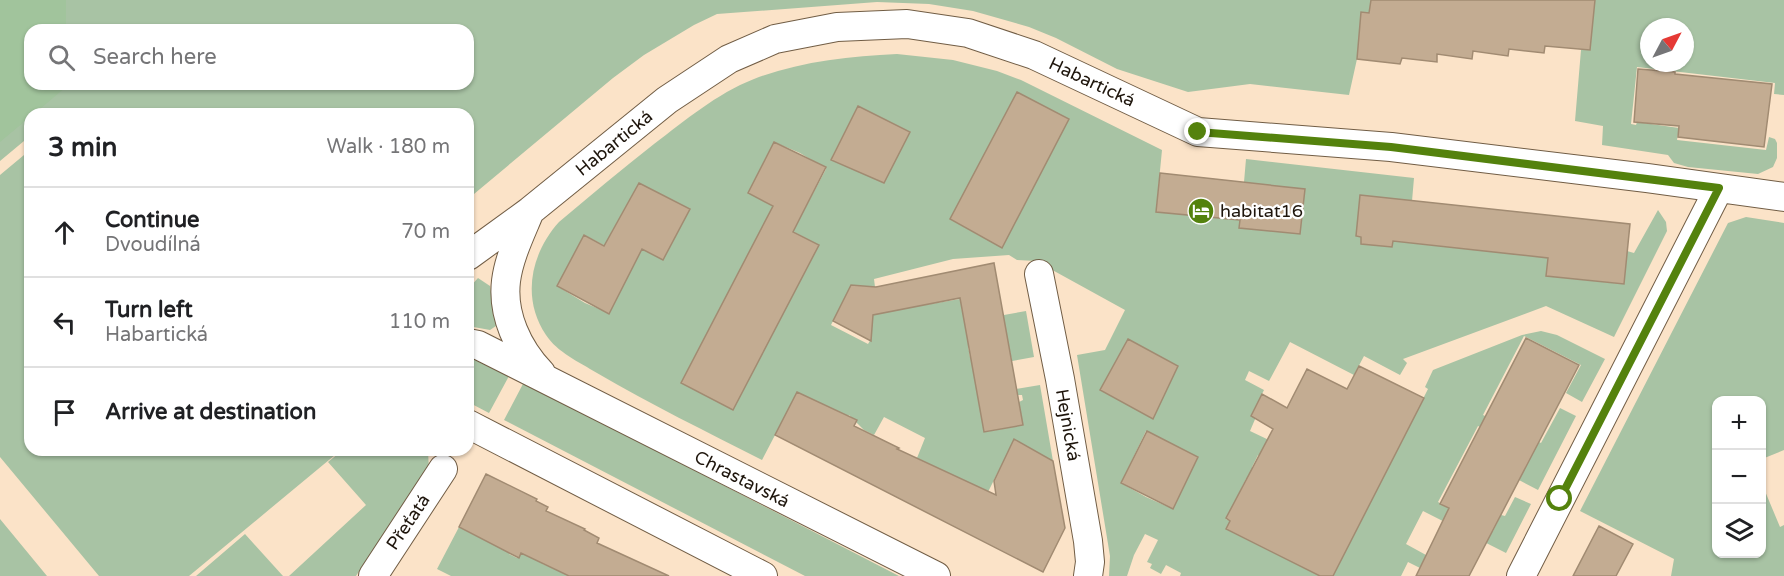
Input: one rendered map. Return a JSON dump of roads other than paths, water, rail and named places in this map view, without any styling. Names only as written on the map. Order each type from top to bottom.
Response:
[{"type":"street","name":"Habartická","points":[[474,252],[530,211],[667,100],[729,59],[775,39],[837,27],[907,24],[968,33],[1034,55],[1198,132],[1391,147],[1784,197]]},
{"type":"street","points":[[1521,576],[1719,188]]},
{"type":"street","name":"Chrastavská","points":[[530,211],[508,273],[506,304],[520,346],[549,381]]},
{"type":"street","name":"Hejnická","points":[[1039,274],[1088,541],[1090,562],[1088,576]]},
{"type":"street","name":"Chrastavská","points":[[474,344],[936,576]]},
{"type":"street","points":[[474,427],[763,576]]},
{"type":"street","name":"Přeťatá","points":[[373,576],[443,469]]},
{"type":"place","name":"habitat16","points":[[1201,211]]}]
